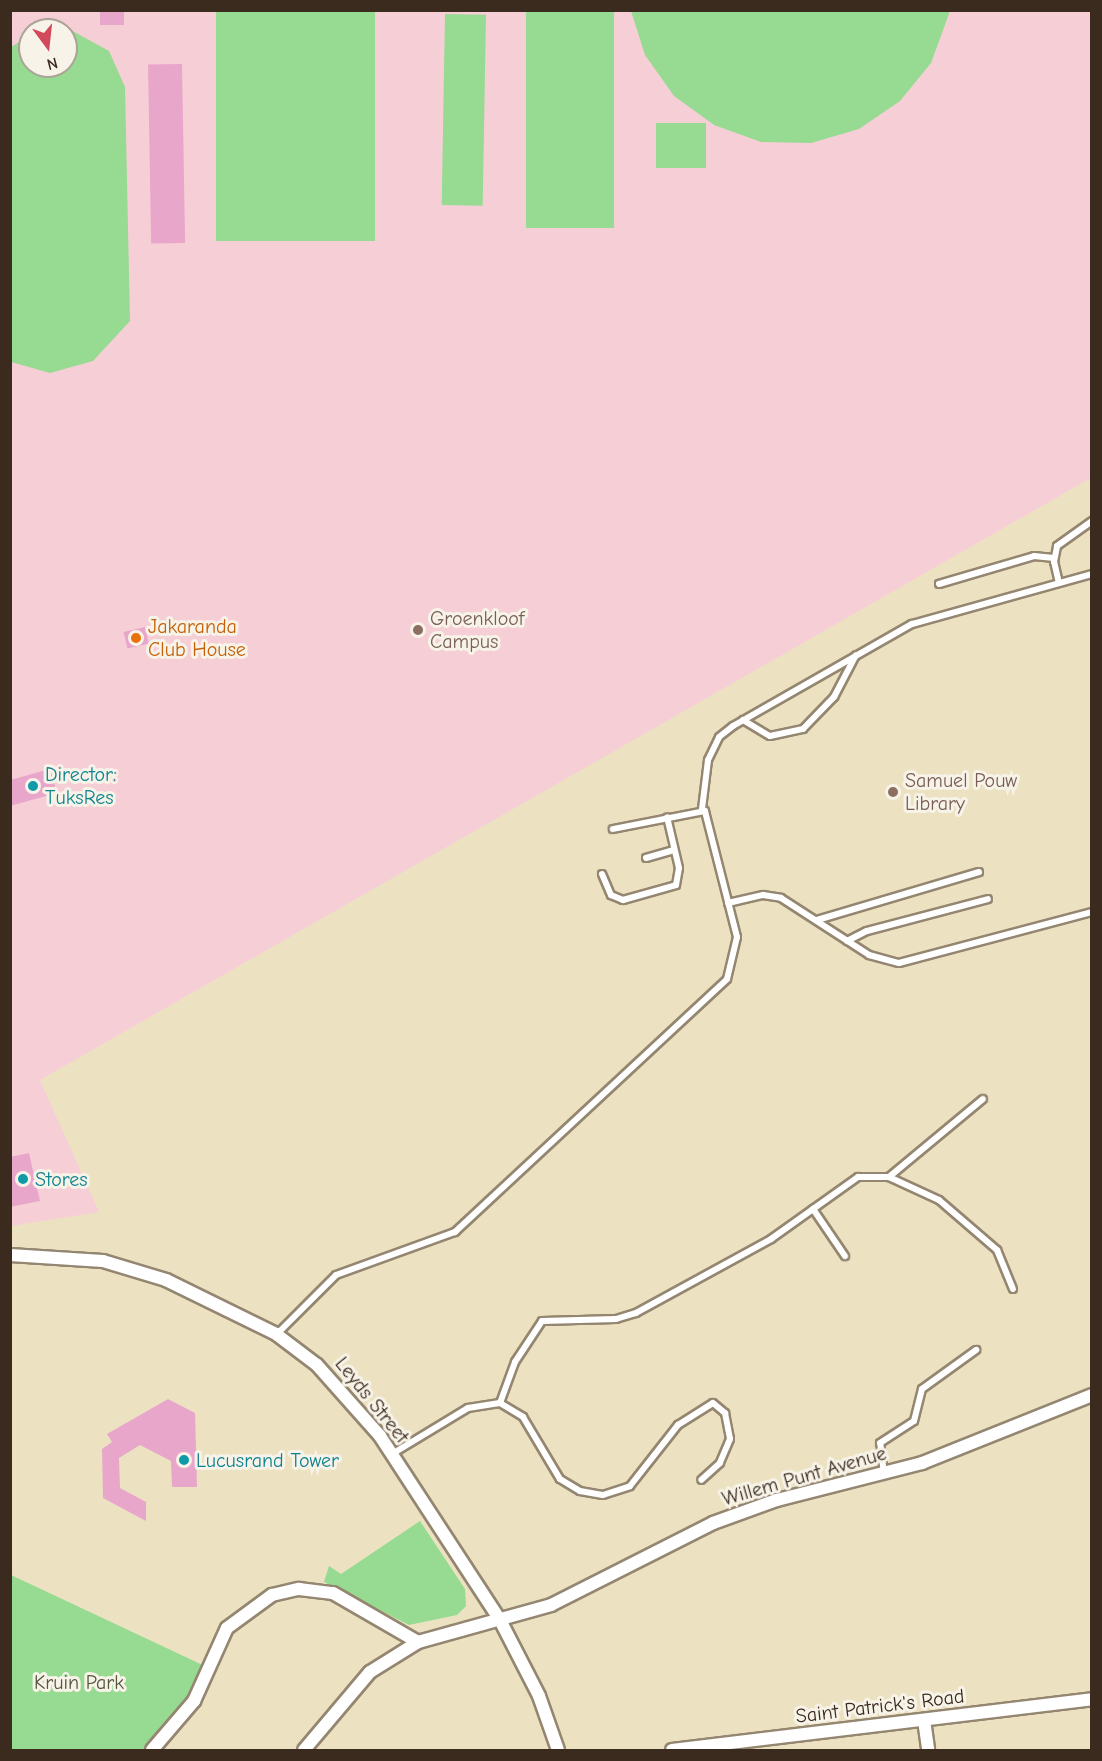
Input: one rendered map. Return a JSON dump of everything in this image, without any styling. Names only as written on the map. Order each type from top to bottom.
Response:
[{"type":"street","name":"Leyds Street","points":[[10,1255],[103,1261],[133,1269],[187,1289],[276,1334],[332,1378],[392,1454],[500,1620],[539,1696],[558,1750]]},
{"type":"street","name":"Willem Punt Avenue","points":[[304,1750],[370,1672],[418,1642],[476,1622],[500,1620],[566,1600],[713,1523],[777,1500],[884,1475],[1092,1395]]},
{"type":"street","points":[[152,1750],[194,1701],[227,1628],[272,1594],[298,1589],[333,1593],[418,1642]]},
{"type":"street","name":"Saint Patrick's Road","points":[[672,1750],[1092,1699]]},
{"type":"street","points":[[924,1720],[928,1750]]},
{"type":"lane","points":[[1059,583],[1054,558],[1063,538],[1092,521]]},
{"type":"lane","points":[[939,584],[1034,556],[1054,558]]},
{"type":"lane","points":[[276,1334],[336,1275],[454,1232],[719,989],[737,950],[728,903],[702,809],[701,785],[712,747],[743,720],[856,655],[925,619],[1092,574]]},
{"type":"lane","points":[[743,720],[770,736],[804,729],[834,697],[856,655]]},
{"type":"lane","points":[[613,829],[702,809]]},
{"type":"lane","points":[[602,874],[611,895],[619,899],[665,890],[678,882],[667,817]]},
{"type":"lane","points":[[646,858],[674,850]]},
{"type":"lane","points":[[817,920],[979,872]]},
{"type":"lane","points":[[728,903],[774,895],[877,958],[910,962],[1092,912]]},
{"type":"lane","points":[[847,941],[867,931],[988,899]]},
{"type":"lane","points":[[889,1177],[983,1100]]},
{"type":"lane","points":[[500,1403],[515,1362],[542,1321],[616,1319],[636,1313],[771,1239],[858,1177],[889,1177],[939,1200],[972,1224],[996,1250],[1013,1289]]},
{"type":"lane","points":[[813,1209],[846,1256]]},
{"type":"lane","points":[[884,1475],[880,1443],[914,1421],[922,1389],[975,1350]]},
{"type":"lane","points":[[392,1454],[468,1408],[500,1403],[524,1417],[560,1479],[580,1491],[603,1495],[630,1486],[678,1425],[703,1405],[716,1404],[728,1420],[729,1448],[701,1480]]},
{"type":"shaded area","name":"Groenkloof Campus","points":[[11,11],[1091,11],[1091,478],[40,1080],[99,1212],[11,1226]]},
{"type":"green space","points":[[631,10],[950,11],[931,63],[900,101],[859,129],[811,143],[761,142],[714,125],[674,96],[645,55]]},
{"type":"green space","points":[[216,11],[375,11],[375,241],[216,241]]},
{"type":"green space","points":[[526,11],[614,11],[614,228],[526,228]]},
{"type":"green space","points":[[445,14],[486,15],[483,206],[442,205]]},
{"type":"green space","points":[[78,34],[109,51],[125,87],[130,321],[93,361],[50,373],[11,362],[11,47],[18,43],[18,78],[78,78]]},
{"type":"green space","points":[[656,123],[706,123],[706,168],[656,168]]},
{"type":"green space","points":[[420,1521],[465,1589],[466,1606],[457,1615],[409,1625],[324,1582],[329,1566],[341,1574]]},
{"type":"green space","name":"Kruin Park","points":[[11,1575],[209,1668],[149,1750],[11,1750]]},
{"type":"building","points":[[100,10],[124,10],[124,25],[100,25]]},
{"type":"building","points":[[182,64],[185,243],[151,244],[148,65]]},
{"type":"building","name":"Jakaranda Club House","points":[[145,627],[149,644],[127,649],[124,632]]},
{"type":"building","name":"Director: TuksRes","points":[[50,769],[57,793],[10,806],[10,780]]},
{"type":"building","name":"Stores","points":[[29,1153],[40,1201],[10,1207],[10,1157]]},
{"type":"building","name":"Lucusrand Tower","points":[[168,1399],[195,1413],[197,1487],[172,1487],[171,1461],[140,1445],[119,1458],[120,1488],[146,1502],[146,1521],[103,1498],[102,1449],[112,1442],[107,1434]]},
{"type":"place","name":"Groenkloof Campus","points":[[418,630]]},
{"type":"place","name":"Jakaranda Club House","points":[[136,638]]},
{"type":"place","name":"Director: TuksRes","points":[[33,786]]},
{"type":"place","name":"Samuel Pouw Library","points":[[893,792]]},
{"type":"place","name":"Stores","points":[[23,1179]]},
{"type":"place","name":"Lucusrand Tower","points":[[184,1460]]}]
